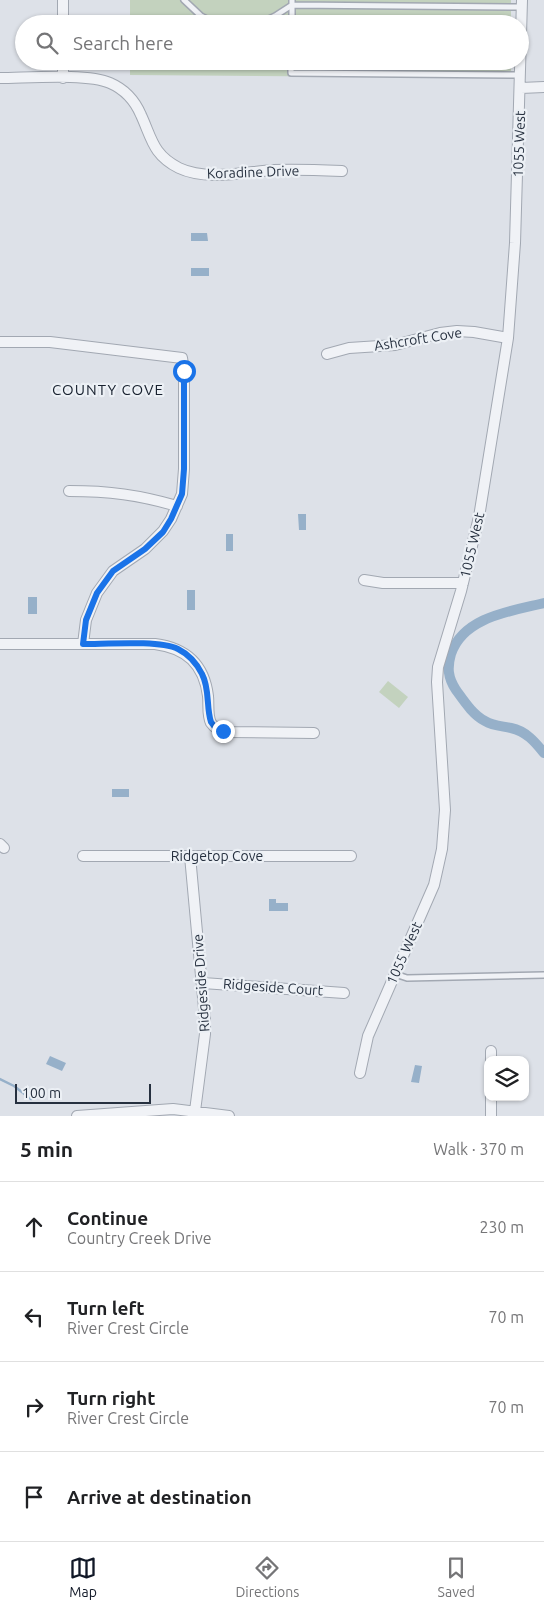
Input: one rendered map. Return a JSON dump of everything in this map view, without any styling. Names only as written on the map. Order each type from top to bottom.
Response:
[{"type":"street","points":[[63,0],[63,15]]},
{"type":"street","points":[[63,70],[63,78]]},
{"type":"street","name":"1055 West","points":[[360,1073],[368,1036],[434,885],[442,849],[445,810],[437,682],[438,667],[463,582],[479,517],[508,338],[516,242],[521,70]]},
{"type":"street","name":"Koradine Drive","points":[[0,78],[100,80],[119,88],[136,105],[153,146],[160,155],[181,169],[193,173],[242,174],[272,170],[342,171]]},
{"type":"street","points":[[520,88],[544,87]]},
{"type":"street","name":"Ashcroft Cove","points":[[327,354],[349,348],[395,345],[440,333],[457,331],[508,338]]},
{"type":"street","points":[[0,342],[50,342],[182,358],[184,371],[184,482],[178,506],[171,519],[154,541],[113,571],[101,587],[86,620],[83,644]]},
{"type":"street","points":[[69,492],[121,493],[178,506]]},
{"type":"street","points":[[364,580],[382,582],[463,582]]},
{"type":"street","points":[[0,644],[155,644],[178,649],[196,664],[202,674],[207,690],[210,718],[218,729],[228,732],[314,733]]},
{"type":"street","name":"Ridgetop Cove","points":[[83,856],[350,856]]},
{"type":"street","name":"Ridgeside Drive","points":[[190,856],[203,983],[205,1034],[195,1111]]},
{"type":"street","name":"Ridgeside Court","points":[[203,983],[344,993]]},
{"type":"street","points":[[491,1101],[491,1116]]},
{"type":"street","points":[[77,1116],[155,1109],[195,1111],[229,1116]]},
{"type":"lane","points":[[184,0],[200,15]]},
{"type":"lane","points":[[292,2],[292,15]]},
{"type":"lane","points":[[276,15],[292,2],[522,4]]},
{"type":"lane","points":[[291,70],[291,73],[521,75]]},
{"type":"lane","points":[[394,974],[407,978],[544,975]]},
{"type":"green space","points":[[130,0],[511,0],[511,15],[130,15]]},
{"type":"green space","points":[[130,70],[511,70],[511,78],[130,75]]},
{"type":"green space","points":[[388,681],[408,697],[399,708],[379,692]]},
{"type":"water","points":[[191,233],[207,233],[208,241],[191,241]]},
{"type":"water","points":[[191,268],[209,268],[209,276],[191,276]]},
{"type":"water","points":[[298,514],[306,514],[306,530],[299,530]]},
{"type":"water","points":[[226,534],[233,534],[233,551],[226,551]]},
{"type":"water","points":[[187,590],[195,590],[195,610],[187,610]]},
{"type":"water","points":[[28,597],[37,597],[37,614],[28,614]]},
{"type":"water","points":[[112,789],[129,789],[129,797],[112,797]]},
{"type":"water","points":[[269,899],[276,899],[276,903],[288,903],[288,911],[269,911]]},
{"type":"water","points":[[50,1056],[66,1063],[62,1071],[46,1064]]},
{"type":"water","points":[[415,1065],[422,1066],[419,1083],[411,1082]]},
{"type":"waterway","points":[[544,603],[503,613],[477,624],[457,642],[451,654],[449,664],[453,686],[477,715],[491,724],[516,729],[526,734],[544,753]]},
{"type":"waterway","points":[[0,1079],[14,1086],[31,1099]]},
{"type":"district","name":"COUNTY COVE","points":[[108,390]]},
{"type":"route","points":[[184,371],[184,482],[178,506],[163,532],[145,549],[113,571],[97,593],[86,620],[83,644],[155,644],[178,649],[196,664],[202,674],[206,684],[211,722],[223,731]]}]
